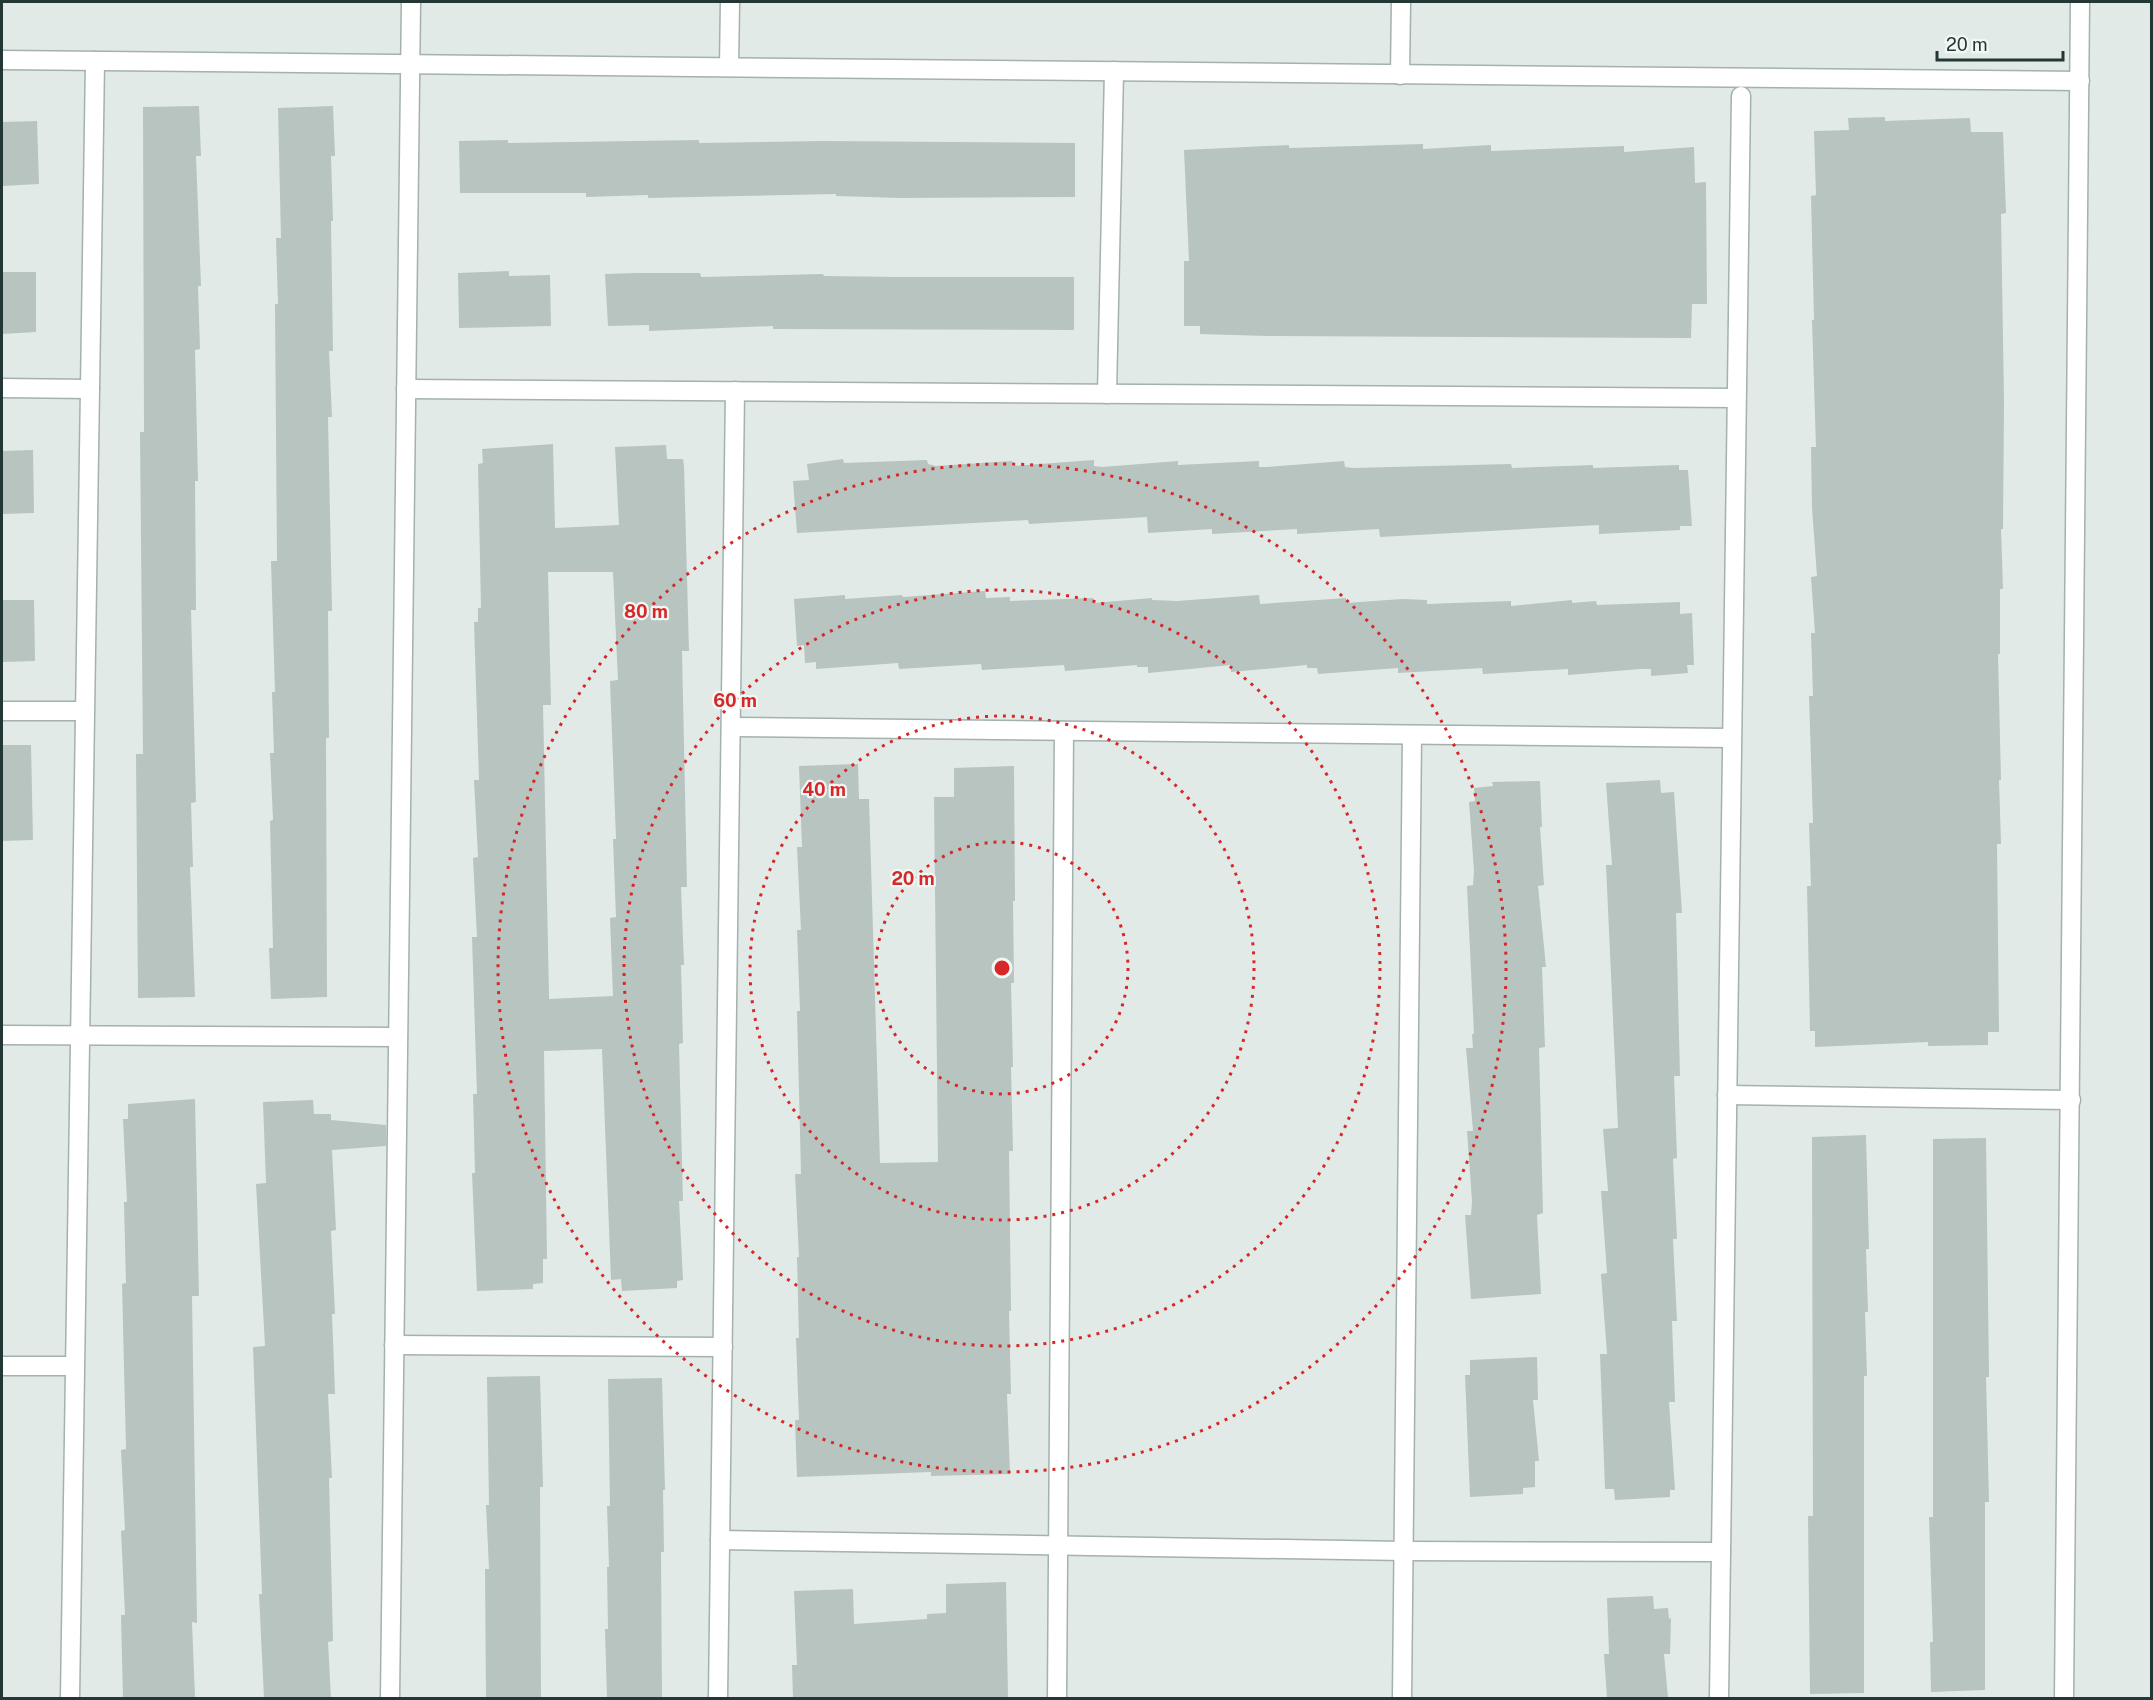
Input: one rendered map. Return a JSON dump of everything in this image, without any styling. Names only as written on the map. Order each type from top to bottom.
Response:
[{"type":"street","points":[[390,1698],[411,2]]},
{"type":"street","points":[[729,68],[730,2]]},
{"type":"street","points":[[1400,75],[1401,2]]},
{"type":"street","points":[[2064,1698],[2080,2]]},
{"type":"street","points":[[2,60],[2080,81]]},
{"type":"street","points":[[70,1698],[95,61]]},
{"type":"street","points":[[1107,394],[1114,71]]},
{"type":"street","points":[[1719,1698],[1741,96]]},
{"type":"street","points":[[2,388],[90,389]]},
{"type":"street","points":[[406,389],[1736,398]]},
{"type":"street","points":[[718,1698],[735,391]]},
{"type":"street","points":[[2,711],[84,711]]},
{"type":"street","points":[[731,727],[1731,738]]},
{"type":"street","points":[[1057,1698],[1064,731]]},
{"type":"street","points":[[1402,1698],[1412,735]]},
{"type":"street","points":[[2,1035],[398,1037]]},
{"type":"street","points":[[1727,1095],[2070,1100]]},
{"type":"street","points":[[394,1345],[723,1347]]},
{"type":"street","points":[[2,1366],[74,1366]]},
{"type":"street","points":[[720,1540],[1404,1551],[1721,1552]]},
{"type":"building","points":[[199,106],[201,156],[196,156],[201,286],[198,286],[200,349],[195,350],[198,481],[195,481],[196,610],[191,610],[196,802],[191,803],[193,867],[190,867],[195,997],[138,998],[136,754],[143,754],[140,432],[144,432],[143,107]]},
{"type":"building","points":[[333,106],[335,156],[331,156],[333,221],[331,221],[333,351],[329,351],[332,417],[328,417],[332,611],[328,611],[329,738],[326,738],[327,997],[271,999],[269,948],[273,948],[270,821],[273,820],[270,753],[274,753],[272,692],[275,692],[271,561],[277,561],[275,304],[278,304],[276,238],[281,238],[278,108]]},
{"type":"building","points":[[1885,117],[1885,121],[1970,118],[1971,132],[2003,132],[2006,213],[2001,214],[2004,402],[2003,529],[2001,529],[2003,589],[2000,589],[2000,654],[1998,654],[2001,780],[1999,780],[2001,844],[1997,844],[1999,1032],[1988,1032],[1988,1045],[1928,1046],[1928,1042],[1815,1047],[1815,1031],[1810,1031],[1807,886],[1811,886],[1809,823],[1813,823],[1809,696],[1813,696],[1811,633],[1815,633],[1811,577],[1817,576],[1812,508],[1811,447],[1816,447],[1811,196],[1816,195],[1814,131],[1849,130],[1848,118]]},
{"type":"building","points":[[37,121],[39,184],[2,186],[2,122]]},
{"type":"building","points":[[508,140],[508,143],[699,140],[699,143],[822,141],[1075,143],[1075,197],[901,198],[836,196],[836,194],[648,198],[648,195],[586,197],[586,193],[460,193],[459,141]]},
{"type":"building","points":[[1423,144],[1423,149],[1491,145],[1491,151],[1624,146],[1624,152],[1694,147],[1695,183],[1706,182],[1707,304],[1692,304],[1691,338],[1268,336],[1200,334],[1200,326],[1184,326],[1184,261],[1189,261],[1184,150],[1289,145],[1289,148]]},
{"type":"building","points":[[509,271],[509,276],[550,275],[551,326],[459,328],[458,273]]},
{"type":"building","points":[[2,272],[36,272],[36,332],[2,334]]},
{"type":"building","points":[[700,273],[701,277],[823,274],[824,276],[900,277],[1074,277],[1074,330],[773,329],[773,326],[649,331],[649,325],[608,326],[605,274]]},
{"type":"building","points":[[553,444],[555,528],[619,525],[615,447],[666,445],[667,459],[683,459],[689,651],[682,651],[687,887],[681,887],[684,965],[681,965],[683,1043],[679,1044],[683,1201],[679,1201],[683,1280],[677,1281],[677,1288],[622,1291],[621,1279],[611,1280],[602,1049],[544,1051],[547,1259],[543,1259],[543,1283],[533,1284],[533,1289],[477,1291],[472,1173],[475,1173],[473,1094],[477,1094],[472,937],[477,937],[473,858],[478,857],[474,780],[479,780],[474,622],[478,622],[478,608],[481,608],[478,464],[483,463],[482,449]],"holes":[[[548,572],[613,572],[618,680],[610,681],[616,839],[613,839],[616,917],[610,918],[613,996],[549,999],[543,705],[551,705]]]},
{"type":"building","points":[[33,450],[34,513],[2,514],[2,451]]},
{"type":"building","points":[[843,459],[844,463],[927,460],[928,464],[936,466],[1012,461],[1012,466],[1094,460],[1094,466],[1102,467],[1178,461],[1178,465],[1259,461],[1259,467],[1268,467],[1344,461],[1345,467],[1353,468],[1511,464],[1512,468],[1679,465],[1679,470],[1688,470],[1692,526],[1680,526],[1680,530],[1599,534],[1599,525],[1380,537],[1379,529],[1297,534],[1297,529],[1212,534],[1212,529],[1148,533],[1147,517],[1029,524],[1028,520],[797,533],[793,481],[809,480],[807,464]]},
{"type":"building","points":[[985,591],[986,598],[1010,597],[1010,601],[1093,598],[1094,603],[1152,598],[1152,600],[1177,601],[1259,595],[1260,604],[1346,598],[1346,603],[1402,599],[1427,600],[1427,604],[1511,601],[1511,606],[1572,600],[1572,603],[1596,601],[1597,605],[1680,602],[1680,614],[1692,613],[1694,665],[1687,665],[1688,673],[1651,676],[1651,669],[1568,675],[1568,669],[1483,674],[1482,668],[1398,673],[1398,668],[1318,674],[1317,668],[1307,668],[1307,665],[1231,672],[1231,665],[1148,673],[1148,667],[1137,667],[1137,665],[1065,671],[1064,665],[982,670],[981,664],[899,669],[898,663],[816,669],[816,662],[805,663],[804,645],[797,646],[794,599],[845,595],[845,599],[902,595],[903,597]]},
{"type":"building","points":[[2,600],[34,600],[35,661],[2,662]]},
{"type":"building","points":[[2,745],[31,745],[33,840],[2,841]]},
{"type":"building","points":[[858,764],[859,799],[869,799],[880,1163],[938,1162],[934,797],[954,797],[954,768],[1014,766],[1014,983],[1011,983],[1013,1151],[1009,1151],[1011,1394],[1007,1394],[1010,1474],[931,1476],[931,1472],[797,1477],[795,1420],[799,1420],[796,1338],[799,1338],[797,1257],[799,1257],[795,1174],[801,1174],[797,930],[801,930],[797,847],[802,847],[799,766]]},
{"type":"building","points":[[1660,780],[1661,793],[1674,792],[1682,913],[1676,913],[1680,1076],[1674,1076],[1677,1158],[1673,1159],[1677,1239],[1673,1239],[1677,1321],[1672,1321],[1675,1402],[1669,1402],[1675,1490],[1670,1490],[1670,1497],[1615,1500],[1614,1489],[1605,1489],[1600,1354],[1607,1354],[1601,1274],[1607,1273],[1601,1191],[1608,1191],[1603,1129],[1618,1128],[1606,865],[1612,865],[1606,783]]},
{"type":"building","points":[[1540,781],[1544,885],[1538,886],[1546,967],[1542,967],[1545,1047],[1539,1048],[1543,1213],[1537,1215],[1541,1294],[1471,1299],[1465,1215],[1471,1215],[1472,1201],[1467,1131],[1473,1131],[1466,1048],[1473,1048],[1472,1034],[1474,1034],[1467,886],[1473,885],[1474,871],[1469,802],[1475,801],[1474,788],[1493,786],[1492,782]]},
{"type":"building","points":[[195,1099],[199,1296],[192,1296],[197,1623],[192,1622],[195,1698],[123,1698],[121,1615],[125,1615],[121,1531],[125,1530],[121,1450],[126,1449],[122,1284],[126,1283],[124,1202],[127,1202],[123,1119],[128,1119],[128,1104]]},
{"type":"building","points":[[313,1100],[314,1114],[331,1114],[331,1120],[386,1125],[386,1146],[332,1150],[336,1230],[331,1231],[335,1314],[332,1314],[335,1394],[328,1394],[332,1478],[329,1478],[333,1641],[328,1642],[331,1698],[264,1698],[253,1347],[265,1346],[256,1184],[266,1183],[263,1102]]},
{"type":"building","points":[[1866,1135],[1869,1249],[1866,1249],[1868,1312],[1865,1312],[1867,1376],[1864,1376],[1864,1693],[1810,1694],[1808,1516],[1813,1516],[1812,1137]]},
{"type":"building","points":[[1986,1138],[1989,1377],[1986,1377],[1989,1502],[1985,1502],[1985,1690],[1931,1692],[1930,1642],[1933,1642],[1929,1517],[1933,1517],[1933,1139]]},
{"type":"building","points":[[1537,1357],[1538,1400],[1533,1400],[1539,1461],[1535,1461],[1535,1487],[1523,1488],[1523,1494],[1470,1497],[1465,1375],[1470,1375],[1470,1360]]},
{"type":"building","points":[[540,1376],[543,1487],[540,1487],[541,1698],[486,1698],[485,1569],[489,1569],[486,1505],[489,1505],[487,1377]]},
{"type":"building","points":[[662,1378],[665,1490],[663,1490],[664,1552],[661,1552],[662,1698],[607,1698],[605,1629],[608,1629],[607,1506],[610,1506],[608,1379]]},
{"type":"building","points":[[1006,1582],[1008,1698],[793,1698],[792,1665],[797,1665],[794,1591],[853,1589],[854,1624],[927,1619],[927,1614],[946,1613],[946,1584]]},
{"type":"building","points":[[1653,1596],[1654,1609],[1668,1608],[1669,1619],[1671,1618],[1670,1654],[1664,1654],[1668,1698],[1607,1698],[1604,1654],[1609,1654],[1607,1598]]}]
